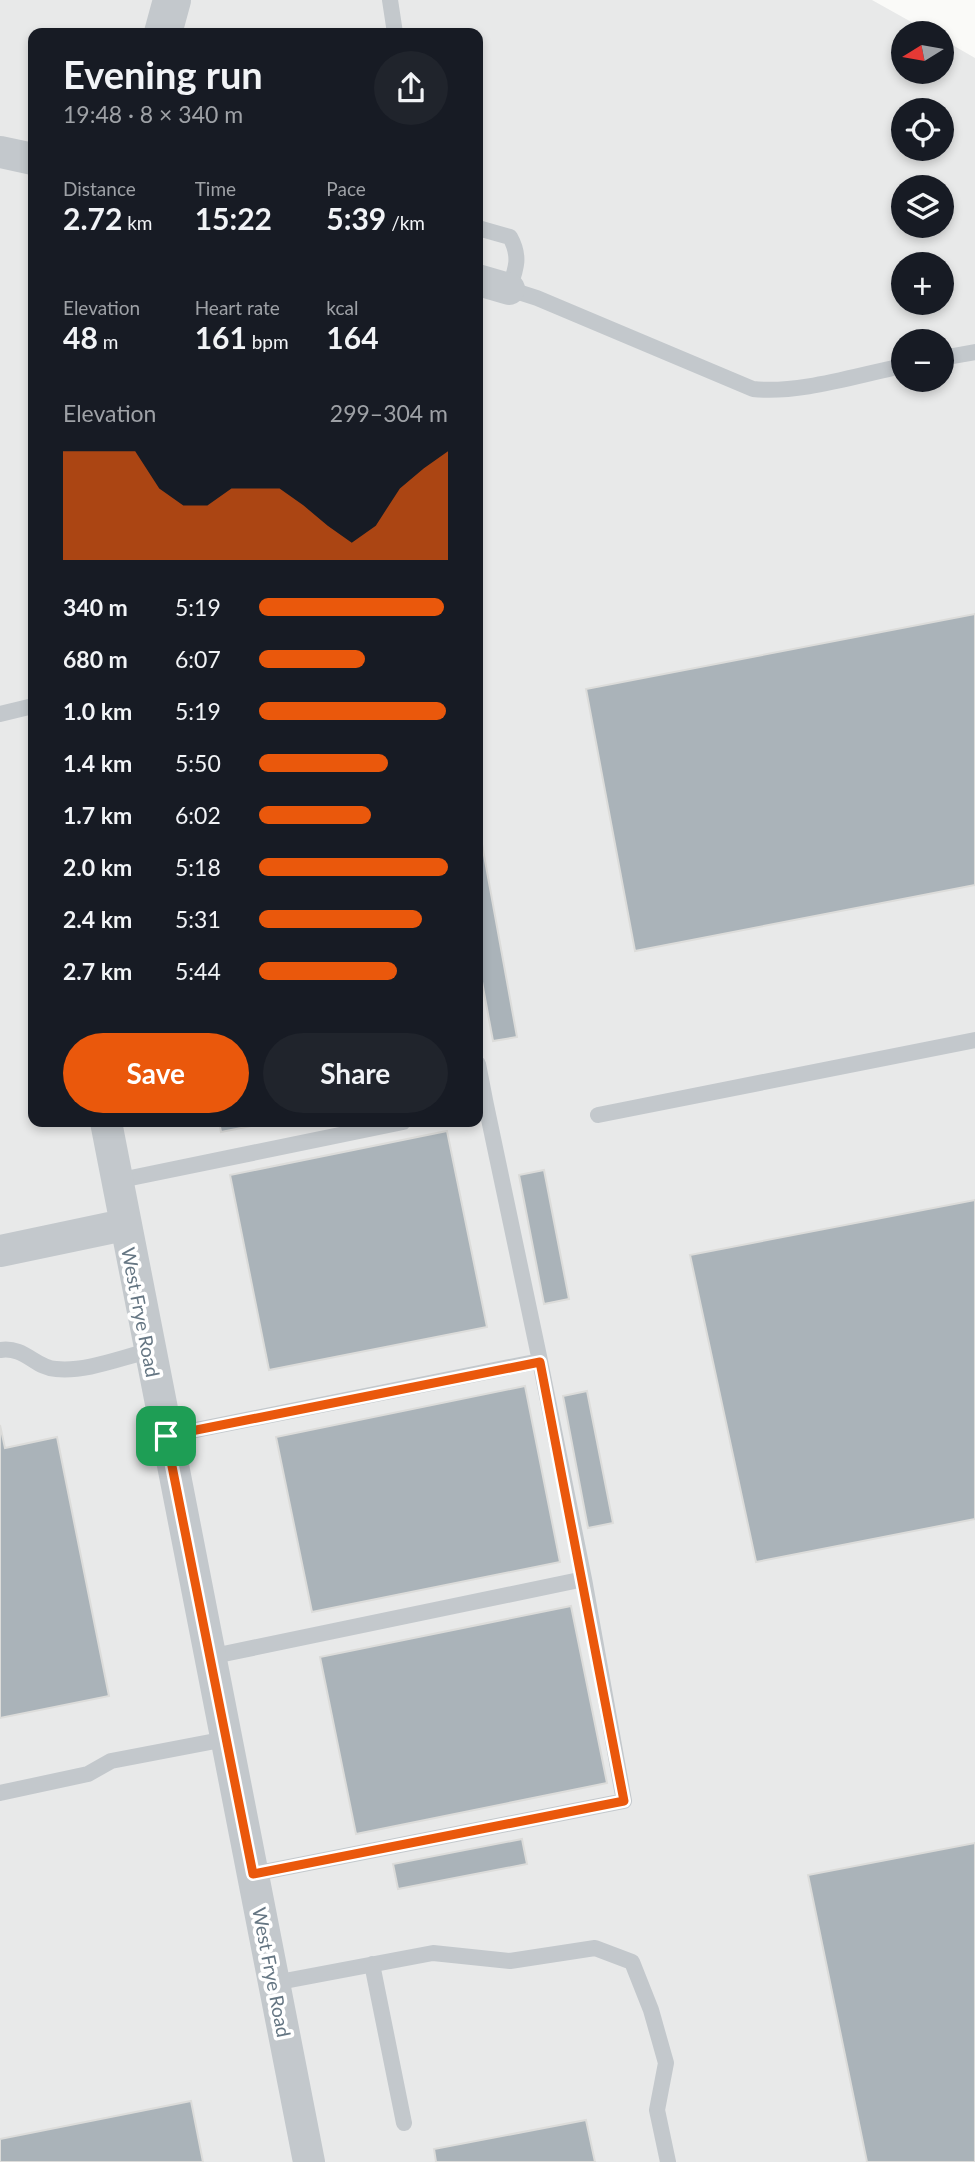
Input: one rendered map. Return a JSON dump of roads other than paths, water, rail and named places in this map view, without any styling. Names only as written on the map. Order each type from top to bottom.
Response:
[{"type":"street","points":[[164,28],[172,0]]},
{"type":"street","points":[[0,152],[28,158]]},
{"type":"street","points":[[483,281],[509,289]]},
{"type":"street","name":"West Frye Road","points":[[107,1127],[309,2162]]},
{"type":"street","points":[[0,1251],[124,1225]]},
{"type":"lane","points":[[390,0],[395,28]]},
{"type":"lane","points":[[483,229],[510,237],[517,249],[519,261],[509,289],[537,298],[754,388],[770,390],[796,387],[891,368]]},
{"type":"lane","points":[[954,356],[975,352]]},
{"type":"lane","points":[[0,714],[28,707]]},
{"type":"lane","points":[[598,1115],[975,1040]]},
{"type":"lane","points":[[253,1874],[624,1801],[540,1362],[483,1109]]},
{"type":"lane","points":[[116,1181],[379,1127]]},
{"type":"lane","points":[[0,1350],[13,1348],[53,1370],[76,1368],[149,1352]]},
{"type":"lane","points":[[166,1436],[540,1362]]},
{"type":"lane","points":[[209,1657],[583,1579]]},
{"type":"lane","points":[[0,1793],[88,1774],[111,1761],[226,1739]]},
{"type":"lane","points":[[274,1983],[433,1954],[510,1961],[595,1948],[632,1962],[651,2010],[666,2063],[657,2110],[668,2162]]},
{"type":"lane","points":[[372,1964],[404,2123]]}]
